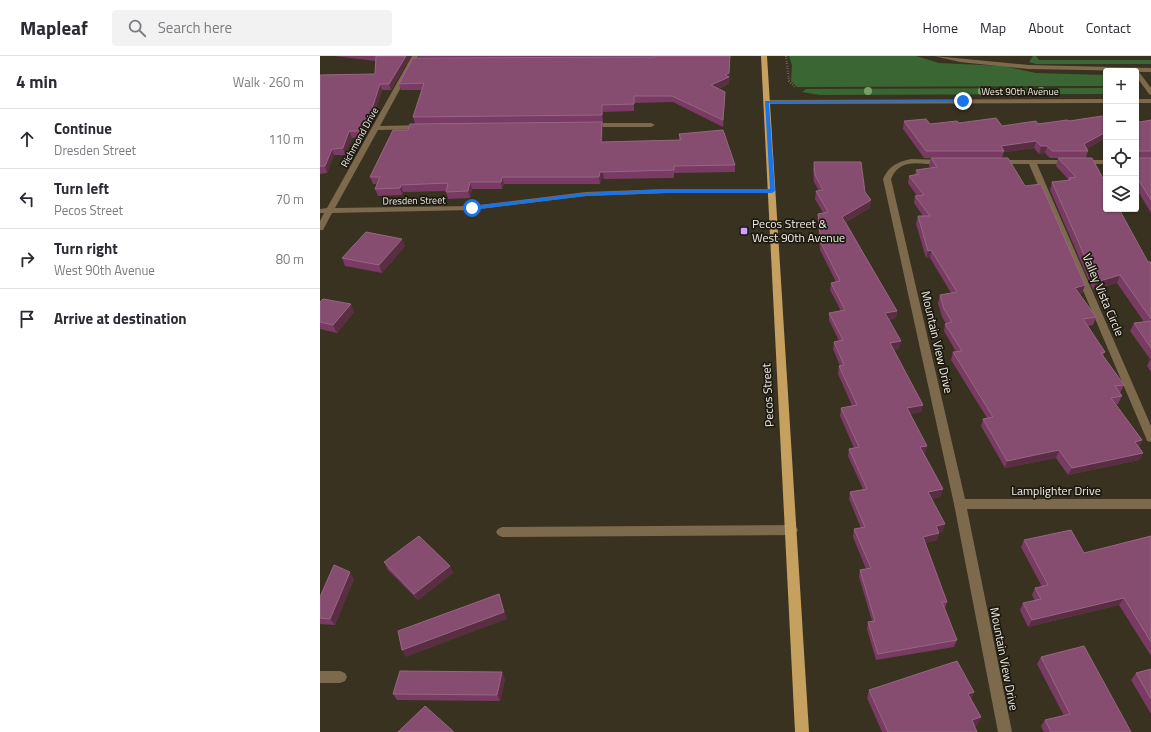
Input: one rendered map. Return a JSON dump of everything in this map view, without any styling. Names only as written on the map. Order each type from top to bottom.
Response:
[{"type":"main road","name":"Pecos Street","points":[[764,56],[792,530],[802,732]]},
{"type":"street","points":[[938,56],[957,60],[1008,64],[1028,68],[1103,69]]},
{"type":"street","name":"Richmond Drive","points":[[320,228],[375,128],[416,59]]},
{"type":"street","points":[[1139,70],[1151,70]]},
{"type":"street","points":[[1139,76],[1151,93]]},
{"type":"street","name":"West 90th Avenue","points":[[767,102],[1103,101]]},
{"type":"street","points":[[1139,101],[1151,101]]},
{"type":"street","points":[[580,125],[652,125]]},
{"type":"street","points":[[375,128],[430,127]]},
{"type":"street","name":"Mountain View Drive","points":[[958,162],[908,162],[894,168],[888,175],[887,179],[960,504],[1005,732]]},
{"type":"street","points":[[988,162],[1103,162]]},
{"type":"street","name":"Valley Vista Circle","points":[[1032,162],[1151,438]]},
{"type":"street","name":"Dresden Street","points":[[320,211],[472,208],[586,194],[667,191],[772,191]]},
{"type":"street","name":"Lamplighter Drive","points":[[960,504],[1151,504]]},
{"type":"street","points":[[502,532],[792,530]]},
{"type":"street","points":[[320,678],[340,677]]},
{"type":"path","points":[[786,56],[789,82],[791,85],[800,90]]},
{"type":"green space","points":[[789,56],[916,56],[939,63],[1003,66],[1036,73],[1103,75],[1103,86],[797,87],[791,81],[792,65]]},
{"type":"green space","points":[[1033,56],[1036,56],[1039,60],[1151,60],[1151,64],[1036,64],[1029,62]]},
{"type":"green space","points":[[1103,88],[1103,94],[820,95],[802,92],[806,89]]},
{"type":"building","points":[[376,56],[406,56],[389,84],[380,84],[368,121],[362,131],[349,131],[343,148],[332,149],[325,166],[320,166],[320,75],[375,74]]},
{"type":"building","points":[[730,56],[729,73],[725,75],[729,77],[711,85],[725,92],[723,120],[672,96],[634,96],[634,104],[602,105],[602,115],[413,117],[424,83],[399,84],[413,58]]},
{"type":"building","points":[[1102,116],[1103,134],[1084,144],[1088,151],[1052,151],[1047,146],[1041,146],[1036,141],[1001,146],[1004,151],[926,151],[904,121],[926,119],[930,124],[957,121],[959,123],[996,118],[1002,126],[1036,121],[1038,124]]},
{"type":"building","points":[[1151,120],[1151,151],[1139,151],[1139,121]]},
{"type":"building","points":[[602,122],[601,142],[681,140],[679,134],[723,130],[735,165],[674,166],[674,170],[600,172],[599,177],[502,177],[501,182],[470,182],[468,191],[446,192],[448,183],[401,185],[400,188],[375,189],[380,177],[370,177],[393,130],[408,130],[410,124]]},
{"type":"building","points":[[931,158],[1008,158],[1025,186],[1041,184],[1085,285],[1075,288],[1096,317],[1083,319],[1105,352],[1101,353],[1124,385],[1115,386],[1122,396],[1111,398],[1142,440],[1135,442],[1143,453],[1072,468],[1059,450],[1007,461],[983,419],[993,417],[953,352],[962,351],[945,324],[952,322],[944,309],[940,295],[957,292],[931,250],[928,251],[918,216],[930,216],[915,196],[924,195],[909,176],[919,174],[916,170],[937,167]]},
{"type":"building","points":[[1058,158],[1092,158],[1103,178],[1103,212],[1121,212],[1148,262],[1151,262],[1151,319],[1120,275],[1096,282],[1052,182],[1070,180],[1069,178],[1076,177]]},
{"type":"building","points":[[1139,158],[1151,158],[1151,200],[1139,181]]},
{"type":"building","points":[[814,162],[861,162],[865,192],[871,200],[842,217],[897,311],[885,313],[901,341],[890,343],[923,405],[907,408],[927,446],[920,447],[943,489],[928,492],[945,524],[936,526],[939,533],[923,537],[947,602],[942,602],[957,640],[878,654],[868,622],[875,621],[860,570],[871,568],[854,529],[865,527],[850,492],[867,489],[849,449],[859,447],[841,408],[857,405],[839,366],[844,365],[834,342],[843,340],[829,313],[845,310],[831,283],[840,281],[821,243],[818,214],[828,212],[816,191],[823,190],[815,175]]},
{"type":"building","points":[[366,232],[402,239],[379,265],[342,258]]},
{"type":"building","points":[[323,299],[351,304],[333,325],[320,322],[320,302]]},
{"type":"building","points":[[1151,321],[1151,348],[1134,323]]},
{"type":"building","points":[[1071,530],[1084,553],[1151,536],[1151,642],[1124,598],[1032,620],[1023,603],[1041,599],[1035,588],[1048,585],[1024,540]]},
{"type":"building","points":[[419,536],[450,566],[414,594],[384,562]]},
{"type":"building","points":[[334,565],[350,572],[330,619],[320,618],[320,597]]},
{"type":"building","points":[[499,594],[504,612],[402,650],[398,631]]},
{"type":"building","points":[[1084,646],[1131,732],[1051,732],[1045,720],[1070,714],[1041,657]]},
{"type":"building","points":[[957,661],[974,692],[968,694],[981,717],[972,720],[977,732],[888,732],[869,690]]},
{"type":"building","points":[[1151,669],[1151,699],[1136,673]]},
{"type":"building","points":[[400,671],[502,672],[497,695],[393,694]]},
{"type":"building","points":[[425,706],[454,732],[398,732]]},
{"type":"place","name":"Pecos Street & West 90th Avenue","points":[[744,231]]},
{"type":"route","points":[[472,208],[586,194],[667,191],[772,191],[767,102],[963,101]]}]
